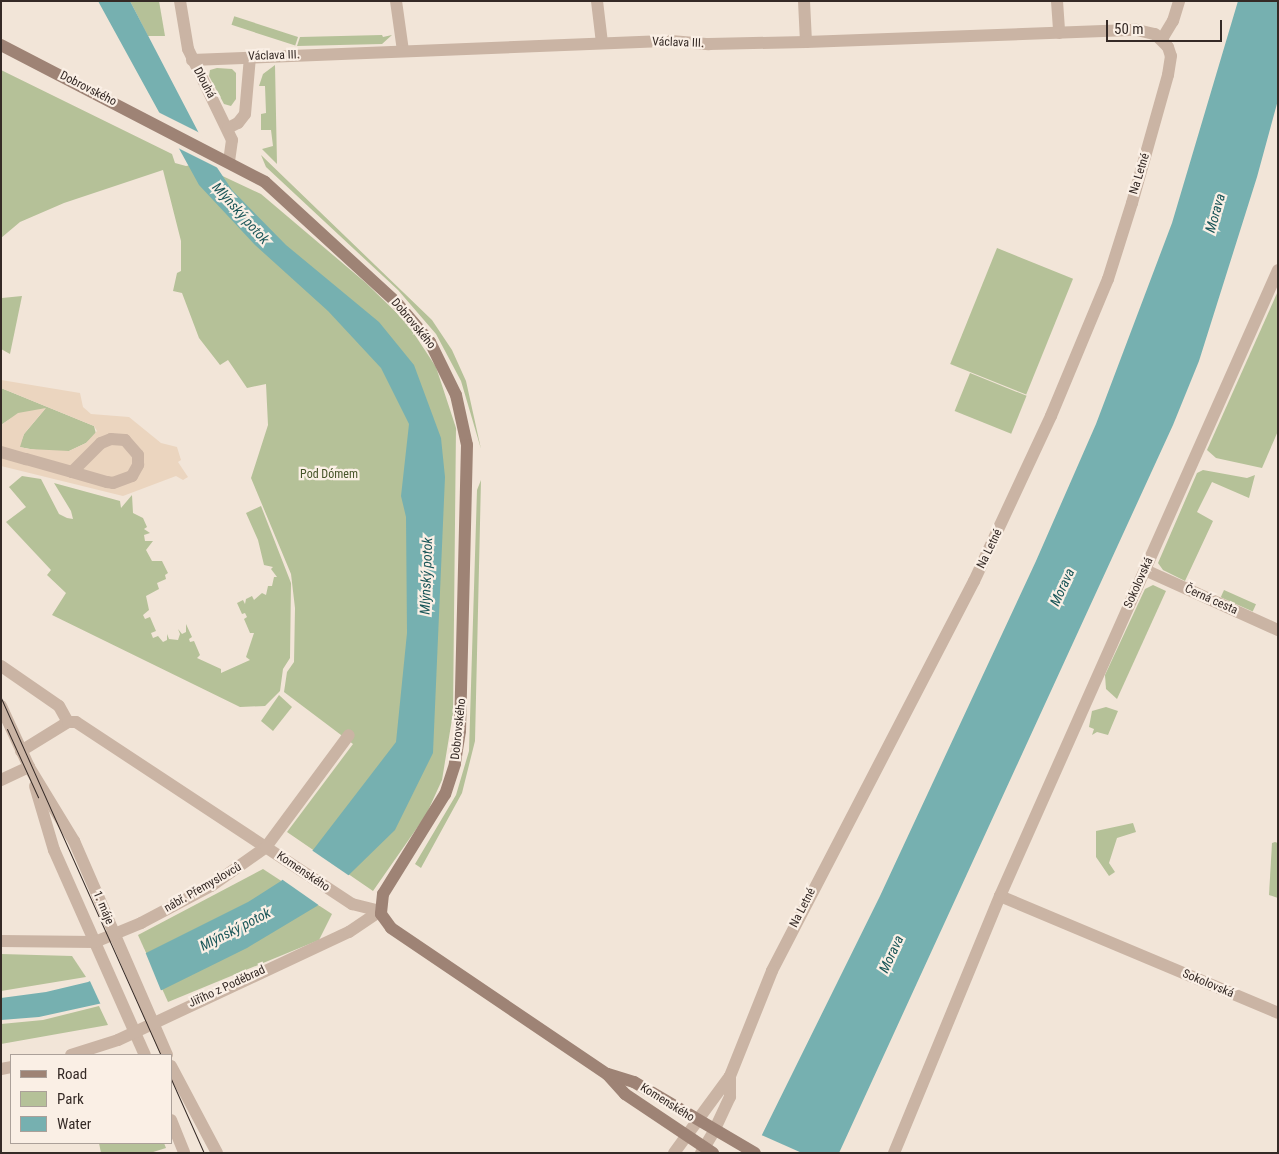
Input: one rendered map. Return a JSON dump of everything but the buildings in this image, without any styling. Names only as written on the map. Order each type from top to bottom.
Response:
[{"type":"main road","name":"Dobrovského","points":[[1,46],[229,160],[280,194],[410,317],[442,364],[463,422],[467,462],[463,686],[455,764],[434,815],[381,897],[380,911]]},
{"type":"main road","name":"Komenského","points":[[380,911],[391,928],[607,1074],[625,1094],[706,1151]]},
{"type":"main road","name":"Komenského","points":[[607,1074],[634,1082],[754,1153]]},
{"type":"street","name":"Dlouhá","points":[[180,1],[192,60],[228,128],[234,148],[229,160]]},
{"type":"street","points":[[396,1],[403,51]]},
{"type":"street","points":[[597,1],[602,43]]},
{"type":"street","points":[[804,1],[806,42]]},
{"type":"street","points":[[1058,1],[1059,33]]},
{"type":"street","points":[[1162,39],[1173,21],[1179,1]]},
{"type":"street","name":"Václava III.","points":[[192,60],[602,43],[806,42],[1147,30],[1162,39]]},
{"type":"street","name":"Na Letné","points":[[674,1153],[730,1076],[772,971],[974,581],[1071,371],[1108,279],[1168,75],[1171,56],[1162,39]]},
{"type":"street","points":[[228,128],[238,123],[245,114],[250,57]]},
{"type":"street","name":"Sokolovská","points":[[894,1153],[1000,896],[1278,270]]},
{"type":"street","points":[[1,452],[72,472],[119,483],[135,473],[138,455],[125,440],[111,439],[101,443],[72,472]]},
{"type":"street","name":"Černá cesta","points":[[1145,570],[1278,630]]},
{"type":"street","points":[[1,666],[59,706],[68,722],[21,751]]},
{"type":"street","name":"1. máje","points":[[1,706],[29,767],[74,841],[167,1054]]},
{"type":"street","name":"Komenského","points":[[68,722],[79,723],[343,898],[362,908],[380,911]]},
{"type":"street","name":"nábř. Přemyslovců","points":[[1,941],[97,946],[116,939],[211,886],[247,863],[266,847],[349,735]]},
{"type":"street","points":[[1,780],[29,767]]},
{"type":"street","name":"1. máje","points":[[29,767],[54,850],[145,1054]]},
{"type":"street","name":"Sokolovská","points":[[1000,896],[1278,1014]]},
{"type":"street","name":"Jiřího z Poděbrad","points":[[75,1054],[101,1047],[132,1026],[150,1017],[348,932],[380,911]]},
{"type":"street","points":[[172,1068],[217,1153]]},
{"type":"street","name":"Na Letné","points":[[706,1151],[730,1097],[730,1076]]},
{"type":"street","points":[[172,1123],[184,1153]]},
{"type":"green space","points":[[130,1],[159,1],[165,36],[148,36]]},
{"type":"green space","points":[[234,16],[298,37],[295,46],[231,25]]},
{"type":"green space","points":[[382,35],[383,37],[392,35],[382,44],[297,46],[300,37]]},
{"type":"green space","points":[[275,65],[277,164],[262,149],[273,146],[271,130],[261,130],[261,114],[266,113],[265,86],[259,86],[263,74]]},
{"type":"green space","points":[[217,68],[232,69],[236,73],[236,99],[231,106],[224,104],[209,76],[210,70]]},
{"type":"green space","name":"Pod Dómem","points":[[1,70],[172,154],[175,163],[186,166],[197,164],[261,194],[366,283],[407,323],[436,367],[456,428],[453,713],[442,780],[426,815],[373,891],[287,832],[353,744],[284,692],[287,672],[294,662],[295,608],[291,574],[251,478],[268,425],[266,384],[247,388],[228,360],[220,365],[199,338],[182,293],[173,291],[177,273],[181,271],[181,241],[163,170],[64,203],[20,222],[1,238]]},
{"type":"green space","points":[[261,155],[432,320],[452,350],[466,381],[481,449],[461,381],[436,334],[398,290],[266,167]]},
{"type":"green space","points":[[997,248],[1073,279],[1026,395],[950,364]]},
{"type":"green space","points":[[1278,291],[1278,431],[1262,468],[1216,458],[1207,450]]},
{"type":"green space","points":[[22,296],[10,354],[1,349],[1,301],[2,298]]},
{"type":"green space","points":[[970,373],[1027,396],[1011,434],[955,411]]},
{"type":"green space","points":[[1,388],[94,426],[96,434],[86,443],[69,451],[42,451],[19,447],[24,434],[45,409],[10,419],[1,425]]},
{"type":"green space","points":[[1203,470],[1247,478],[1255,475],[1249,498],[1212,482],[1197,512],[1213,521],[1185,581],[1163,570],[1158,563],[1197,473]]},
{"type":"green space","points":[[22,476],[41,479],[59,514],[67,518],[73,519],[71,511],[54,483],[120,501],[121,508],[132,495],[133,513],[143,518],[147,527],[144,529],[150,533],[144,535],[145,541],[153,541],[146,550],[152,561],[162,561],[168,573],[165,575],[166,579],[157,583],[159,589],[146,596],[149,610],[143,615],[145,619],[150,617],[156,631],[151,633],[153,638],[158,636],[163,642],[167,640],[167,634],[169,639],[178,640],[180,634],[178,629],[182,634],[186,632],[186,624],[192,637],[189,639],[190,642],[194,641],[200,655],[197,658],[221,669],[221,673],[250,660],[246,657],[254,633],[250,633],[244,619],[247,617],[245,613],[242,614],[237,603],[243,600],[245,604],[246,599],[252,596],[254,600],[262,593],[266,595],[268,586],[272,586],[274,577],[277,577],[271,569],[273,567],[264,565],[258,540],[246,513],[261,506],[291,583],[290,658],[283,669],[280,691],[265,706],[240,707],[52,615],[66,593],[47,575],[51,570],[6,522],[26,507],[9,487]]},
{"type":"green space","points":[[481,480],[475,741],[462,793],[421,868],[415,864],[456,795],[469,751],[477,490]]},
{"type":"green space","points":[[1153,585],[1166,591],[1117,699],[1106,689],[1105,675],[1145,589]]},
{"type":"green space","points":[[1224,590],[1256,604],[1253,612],[1221,597]]},
{"type":"green space","points":[[279,695],[292,707],[273,731],[261,721]]},
{"type":"green space","points":[[1106,707],[1118,711],[1108,735],[1097,732],[1092,735],[1094,729],[1089,727],[1092,711]]},
{"type":"green space","points":[[1133,823],[1136,832],[1117,838],[1109,863],[1115,872],[1109,876],[1096,857],[1096,831]]},
{"type":"green space","points":[[1272,843],[1278,843],[1278,898],[1269,895]]},
{"type":"green space","points":[[263,869],[332,914],[319,940],[168,1002],[138,935]]},
{"type":"green space","points":[[1,954],[72,956],[86,977],[1,991]]},
{"type":"green space","points":[[99,1006],[108,1025],[1,1044],[1,1024],[43,1020]]},
{"type":"green space","points":[[99,1144],[164,1144],[166,1148],[150,1153],[101,1153]]},
{"type":"shaded area","points":[[1,380],[80,393],[83,407],[91,414],[129,417],[161,443],[177,447],[181,460],[178,462],[188,477],[183,480],[176,476],[123,496],[1,466],[1,425],[18,413],[46,408],[24,434],[20,447],[69,451],[86,443],[97,431],[94,426],[1,388]]},
{"type":"water","name":"Mlýnský potok","points":[[98,1],[130,1],[216,166],[232,190],[286,245],[379,322],[414,365],[441,438],[445,477],[433,753],[395,830],[317,906],[247,948],[162,990],[39,1017],[1,1020],[1,998],[46,992],[88,982],[248,902],[281,881],[313,850],[396,742],[407,633],[406,517],[401,496],[409,424],[381,368],[328,311],[255,245],[199,185]]},
{"type":"water","name":"Morava","points":[[1238,1],[1278,1],[1278,100],[1257,177],[1199,361],[1173,425],[839,1153],[753,1153],[880,896],[1036,561],[1096,424],[1172,223]]},
{"type":"pier","points":[[154,110],[200,133],[218,168],[176,147]]},
{"type":"pier","points":[[310,849],[351,877],[320,906],[280,878]]},
{"type":"pier","points":[[144,949],[162,993],[101,1005],[89,979]]},
{"type":"pier","points":[[759,1134],[802,1153],[751,1153]]},
{"type":"tram line","points":[[1,698],[161,1054]]},
{"type":"tram line","points":[[7,729],[38,797]]},
{"type":"tram line","points":[[172,1081],[204,1153]]}]
